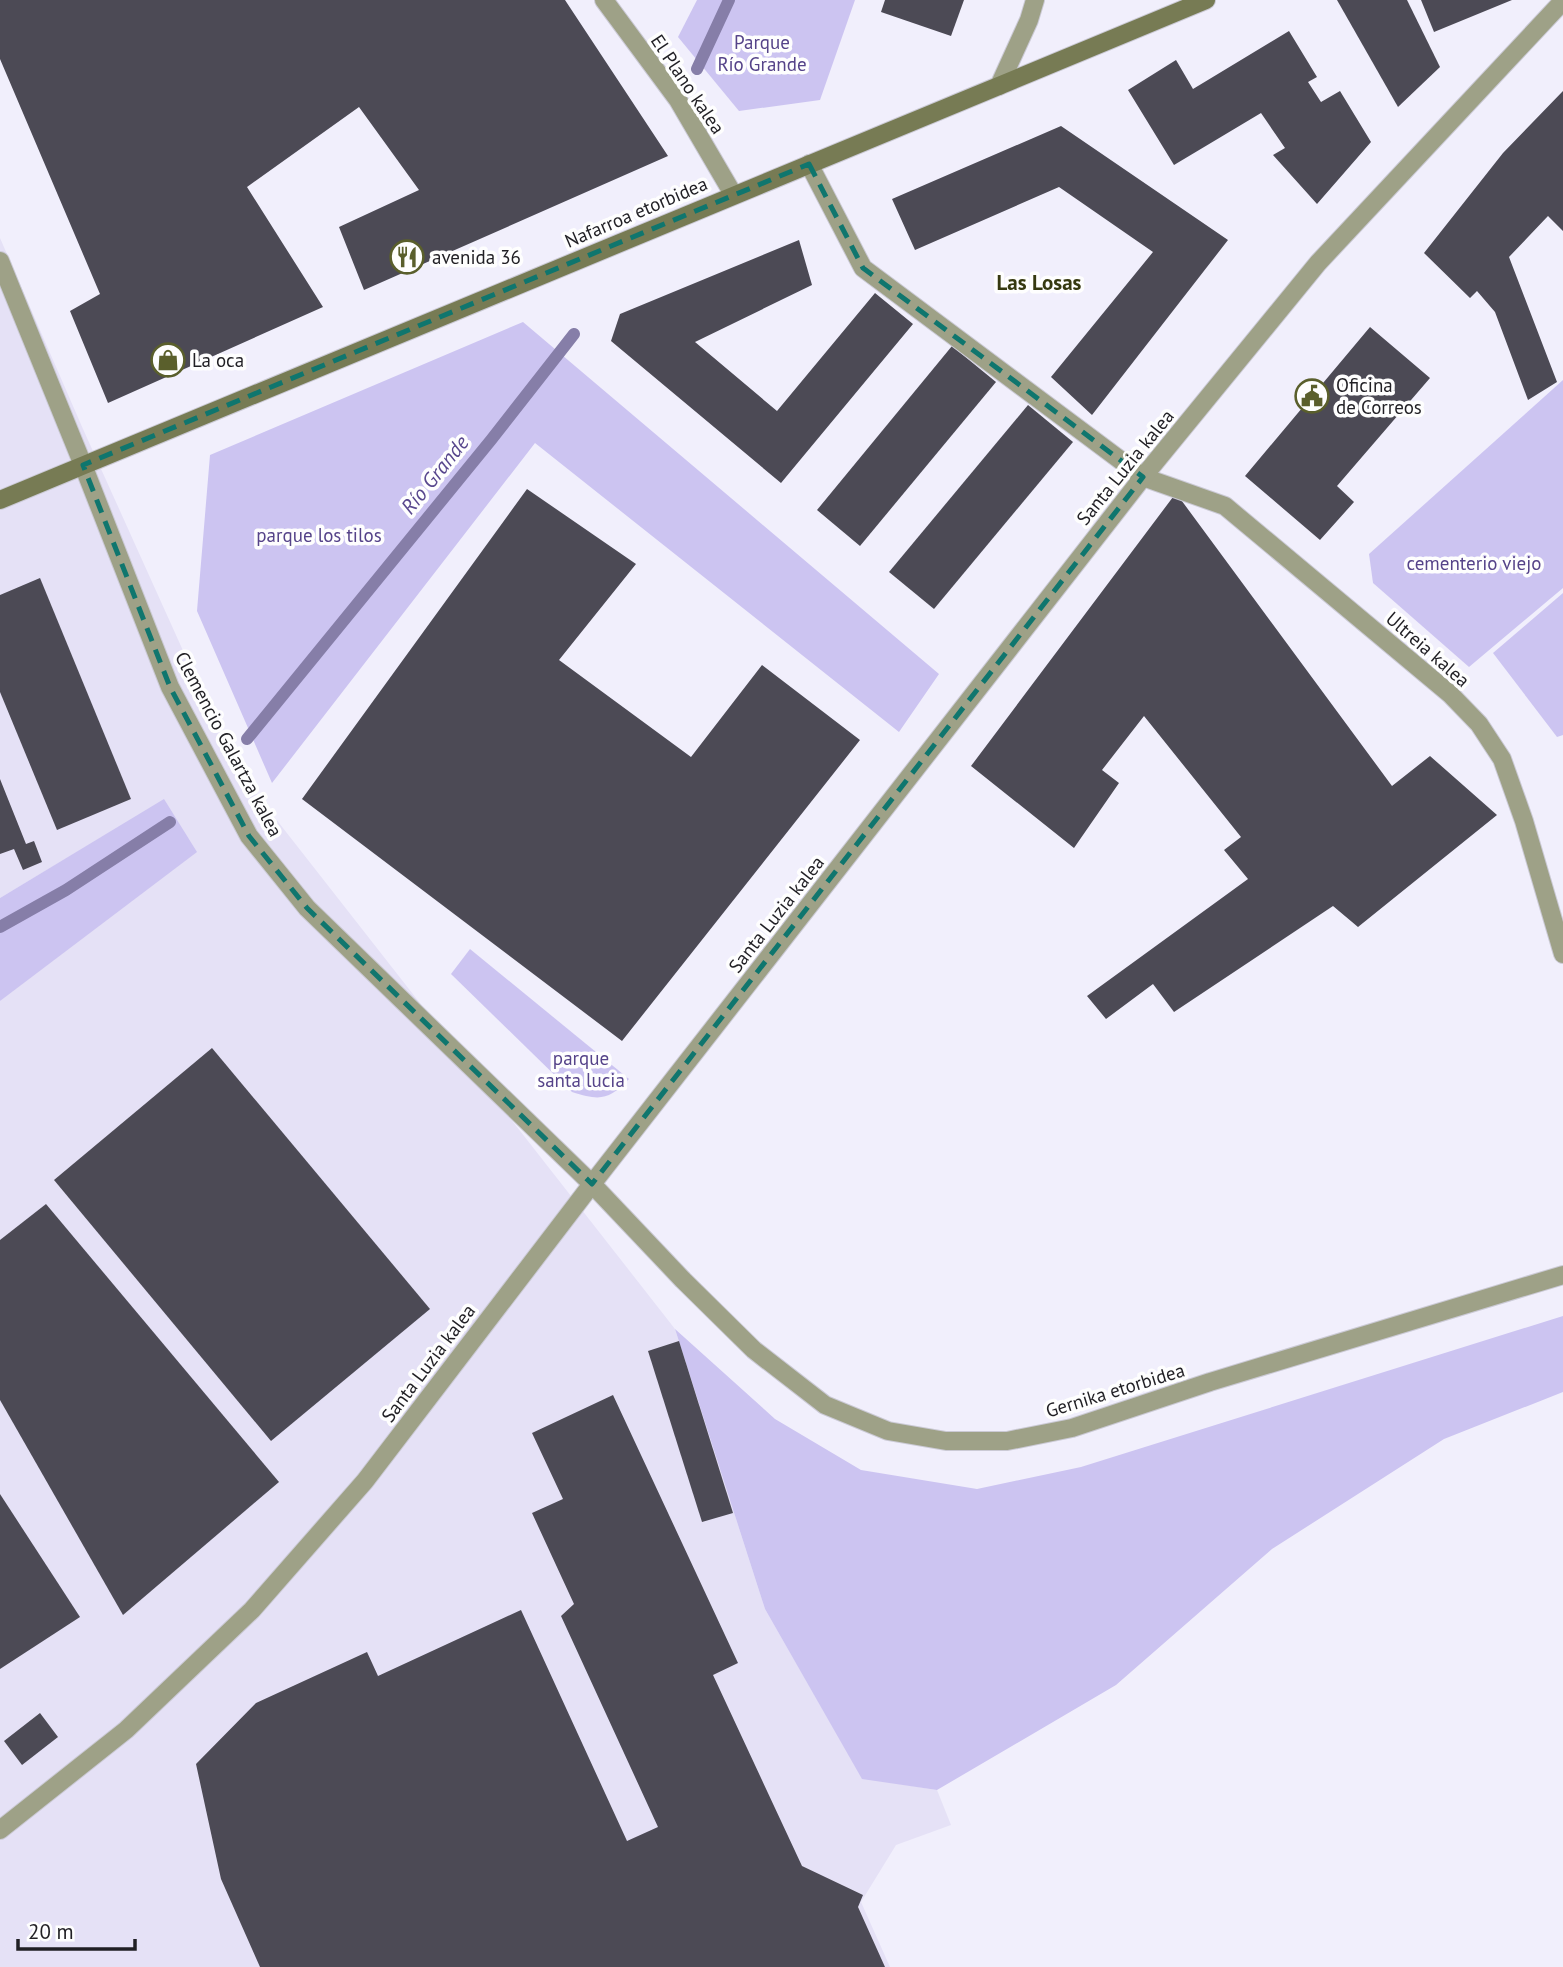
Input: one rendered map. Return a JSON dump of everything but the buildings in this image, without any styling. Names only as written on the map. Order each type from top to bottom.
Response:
[{"type":"main road","name":"Nafarroa etorbidea","points":[[0,500],[1198,2]]},
{"type":"street","name":"El Plano kalea","points":[[604,0],[678,100],[733,194]]},
{"type":"street","points":[[999,86],[1029,20],[1035,0]]},
{"type":"street","name":"Santa Luzia kalea","points":[[0,1830],[125,1730],[251,1610],[365,1481],[592,1184],[1143,477],[1318,263],[1563,1]]},
{"type":"street","name":"Ultreia kalea","points":[[809,164],[863,268],[1143,477],[1225,506],[1450,694],[1479,724],[1502,759],[1524,821],[1563,954]]},
{"type":"street","name":"Clemencio Galartza kalea","points":[[0,261],[170,687],[249,836],[307,908],[592,1184]]},
{"type":"street","name":"Gernika etorbidea","points":[[592,1184],[754,1350],[825,1405],[888,1431],[946,1441],[1007,1441],[1072,1428],[1210,1382],[1563,1275]]},
{"type":"highlighted area","points":[[809,164],[863,268],[1143,477],[592,1184],[307,908],[249,836],[170,687],[83,465]]},
{"type":"shaded area","points":[[0,238],[236,768],[675,1329],[765,1609],[862,1778],[937,1790],[951,1825],[896,1845],[861,1902],[890,1967],[0,1967],[0,1001],[164,800],[0,898]]},
{"type":"green space","name":"Parque Río Grande","points":[[697,0],[855,0],[820,100],[739,111],[678,37]]},
{"type":"green space","name":"parque los tilos","points":[[523,322],[939,674],[899,732],[535,443],[272,783],[197,611],[210,455]]},
{"type":"green space","name":"cementerio viejo","points":[[1563,380],[1563,588],[1469,667],[1373,583],[1369,554]]},
{"type":"green space","points":[[1563,593],[1563,735],[1557,737],[1493,653]]},
{"type":"green space","points":[[164,799],[197,852],[0,1001],[0,898]]},
{"type":"green space","name":"parque santa lucia","points":[[470,949],[629,1079],[616,1091],[604,1097],[590,1097],[572,1092],[451,974]]},
{"type":"green space","points":[[1563,1316],[1563,1392],[1444,1439],[1272,1549],[1116,1685],[937,1790],[862,1779],[765,1609],[675,1329],[775,1419],[861,1470],[977,1489],[1081,1467]]},
{"type":"waterway","name":"Río Grande","points":[[697,69],[729,0]]},
{"type":"waterway","name":"Río Grande","points":[[247,739],[574,334]]},
{"type":"waterway","name":"Río Grande","points":[[0,927],[66,890],[170,822]]},
{"type":"place","name":"avenida 36","points":[[407,257]]},
{"type":"place","name":"La oca","points":[[168,360]]},
{"type":"place","name":"Oficina de Correos","points":[[1312,396]]},
{"type":"district","name":"Las Losas","points":[[1039,283]]}]
